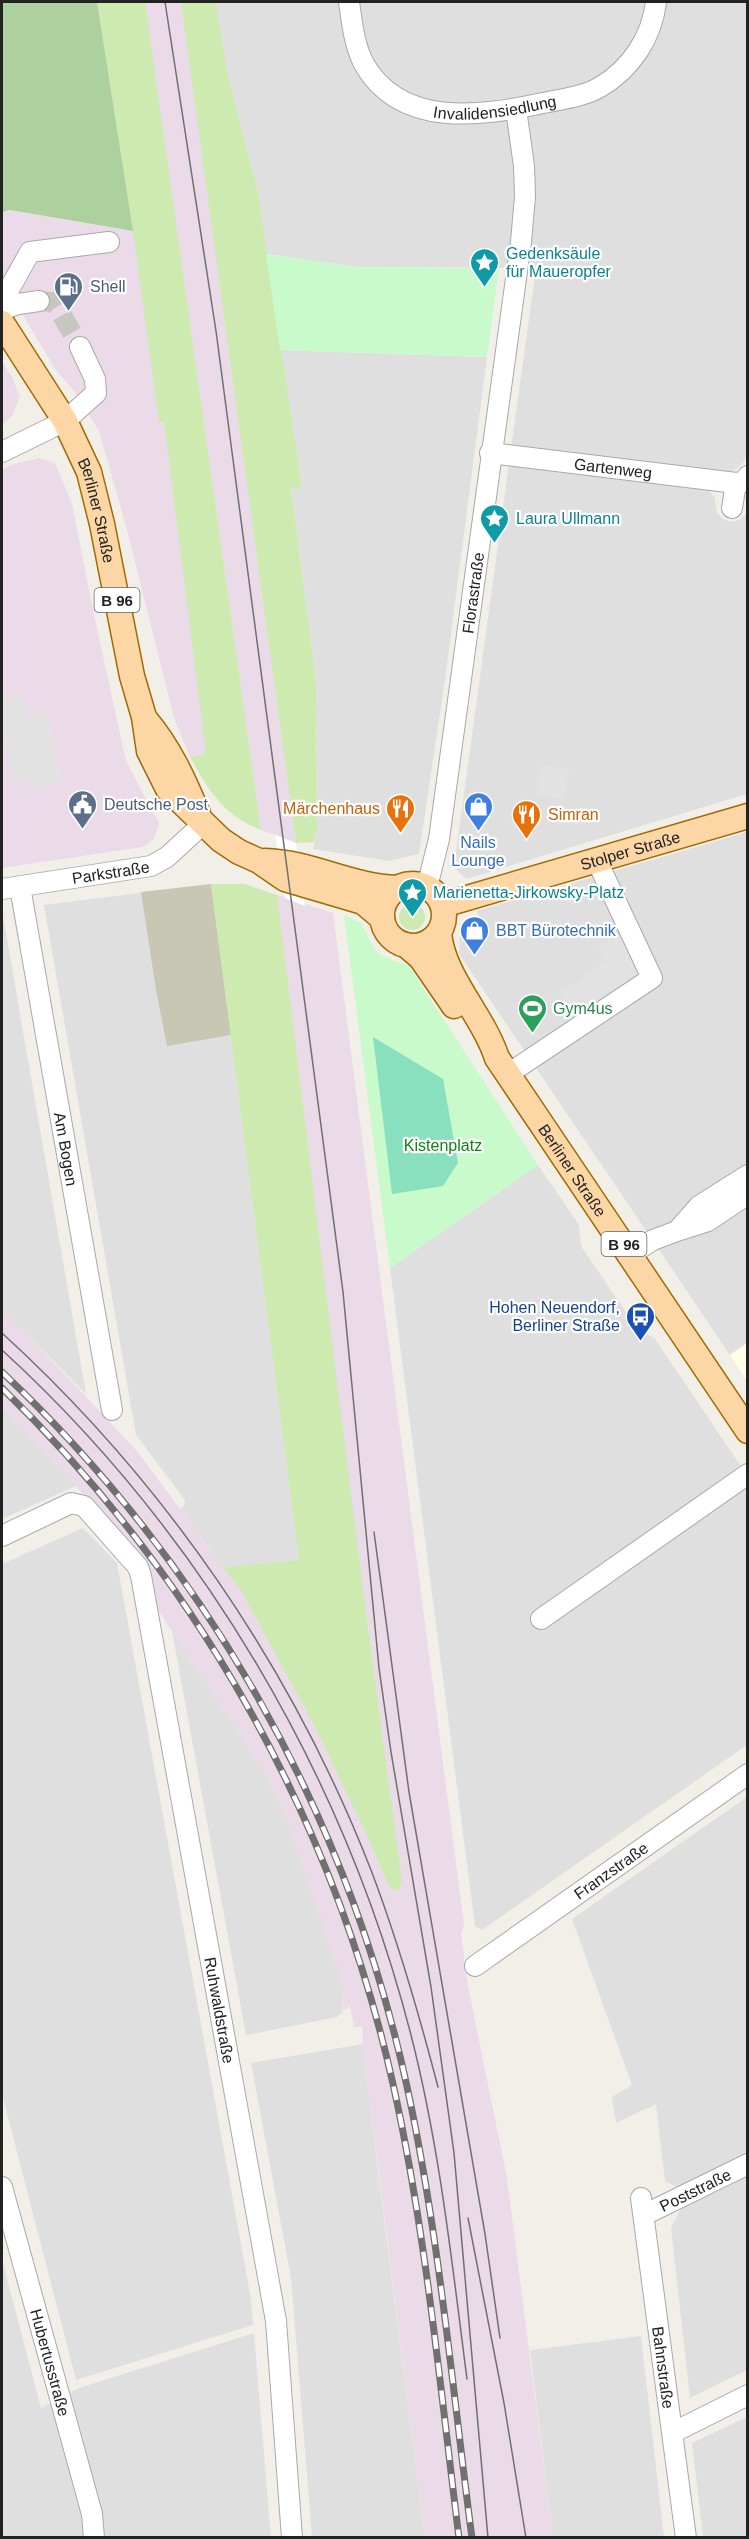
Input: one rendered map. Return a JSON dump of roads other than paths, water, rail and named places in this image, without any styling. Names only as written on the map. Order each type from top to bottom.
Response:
[{"type":"main road","name":"Berliner Straße","points":[[2,323],[65,421],[89,472],[102,524],[132,676],[144,717],[165,745],[202,820],[221,840],[238,852],[259,861],[285,879],[363,902],[382,918]]},
{"type":"main road","name":"Stolper Straße","points":[[443,905],[747,816]]},
{"type":"main road","name":"Berliner Straße","points":[[259,861],[301,866],[397,888]]},
{"type":"main road","name":"B 96","points":[[397,888],[412,883],[427,887]]},
{"type":"main road","points":[[427,887],[434,891],[443,905]]},
{"type":"main road","points":[[382,918],[385,900],[397,888]]},
{"type":"main road","name":"B 96","points":[[439,933],[443,924],[443,905]]},
{"type":"main road","name":"B 96","points":[[382,918],[389,935],[406,945]]},
{"type":"main road","name":"Berliner Straße","points":[[439,933],[444,957],[491,1038],[502,1066]]},
{"type":"main road","points":[[406,945],[420,945],[439,933]]},
{"type":"main road","name":"Berliner Straße","points":[[406,945],[421,958],[431,971],[480,1045],[502,1066],[747,1428]]},
{"type":"street","name":"Invalidensiedlung","points":[[349,2],[357,49],[364,65],[387,90],[404,102],[427,111],[451,115],[516,109],[582,94],[600,87],[627,66],[638,52],[652,23],[656,2]]},
{"type":"street","name":"Florastraße","points":[[427,887],[439,839],[490,453],[518,265],[525,196],[524,166],[516,109]]},
{"type":"street","points":[[2,302],[30,252],[109,242]]},
{"type":"street","points":[[2,310],[18,304],[39,301]]},
{"type":"street","points":[[2,452],[65,421],[96,393],[95,379],[80,347]]},
{"type":"street","name":"Gartenweg","points":[[490,453],[742,480],[732,508]]},
{"type":"street","name":"Parkstraße","points":[[11,888],[154,865],[166,857],[202,820]]},
{"type":"street","points":[[502,1066],[652,978],[597,861]]},
{"type":"street","name":"Am Bogen","points":[[11,888],[112,1410]]},
{"type":"street","points":[[677,1231],[699,1206],[747,1175]]},
{"type":"street","points":[[631,1254],[653,1240],[708,1221],[747,1194]]},
{"type":"street","points":[[541,1619],[747,1474]]},
{"type":"street","name":"Ruhwaldstraße","points":[[2,1536],[71,1503],[84,1506],[138,1567],[144,1586],[276,2321],[292,2538]]},
{"type":"street","name":"Franzstraße","points":[[475,1966],[747,1774]]},
{"type":"street","name":"Poststraße","points":[[642,2207],[747,2163]]},
{"type":"street","name":"Hubertusstraße","points":[[2,2187],[92,2514],[94,2538]]},
{"type":"street","name":"Bahnstraße","points":[[642,2207],[674,2432],[686,2538]]},
{"type":"street","points":[[674,2432],[747,2395]]},
{"type":"tunnel","points":[[39,301],[52,302],[56,305],[80,347]]},
{"type":"tram line","points":[[165,2],[216,331],[343,1292],[379,1668],[431,1987],[454,2153],[488,2538]]},
{"type":"tram line","points":[[2,1333],[61,1390],[117,1451],[169,1514],[217,1580],[262,1649],[302,1720],[339,1794],[371,1870],[407,1978],[438,2087]]},
{"type":"tram line","points":[[2,1350],[74,1421],[140,1497],[201,1578],[256,1663],[305,1752],[347,1843],[382,1938],[411,2035],[421,2078],[438,2163],[467,2379]]},
{"type":"tram line","points":[[374,1532],[409,1792],[485,2234],[500,2338]]},
{"type":"tram line","points":[[468,2218],[504,2403],[526,2538]]},
{"type":"railway","points":[[2,1372],[75,1446],[142,1525],[203,1609],[257,1697],[305,1788],[346,1883],[380,1981],[406,2082],[417,2138],[444,2309],[472,2538]]},
{"type":"railway","points":[[2,1388],[72,1461],[137,1539],[195,1621],[248,1708],[295,1797],[334,1890],[367,1986],[405,2140],[431,2310],[459,2538]]},
{"type":"place","name":"Gedenksäule für Maueropfer","points":[[485,288]]},
{"type":"place","name":"Shell","points":[[69,312]]},
{"type":"place","name":"Laura Ullmann","points":[[495,544]]},
{"type":"place","name":"Deutsche Post","points":[[83,830]]},
{"type":"place","name":"Nails Lounge","points":[[478,832]]},
{"type":"place","name":"Märchenhaus","points":[[401,834]]},
{"type":"place","name":"Simran","points":[[527,840]]},
{"type":"place","name":"Marienetta-Jirkowsky-Platz","points":[[412,918]]},
{"type":"place","name":"BBT Bürotechnik","points":[[475,956]]},
{"type":"place","name":"Gym4us","points":[[532,1034]]},
{"type":"place","name":"Hohen Neuendorf, Berliner Straße","points":[[641,1342]]},
{"type":"park label","name":"Kistenplatz","points":[[443,1145]]}]
